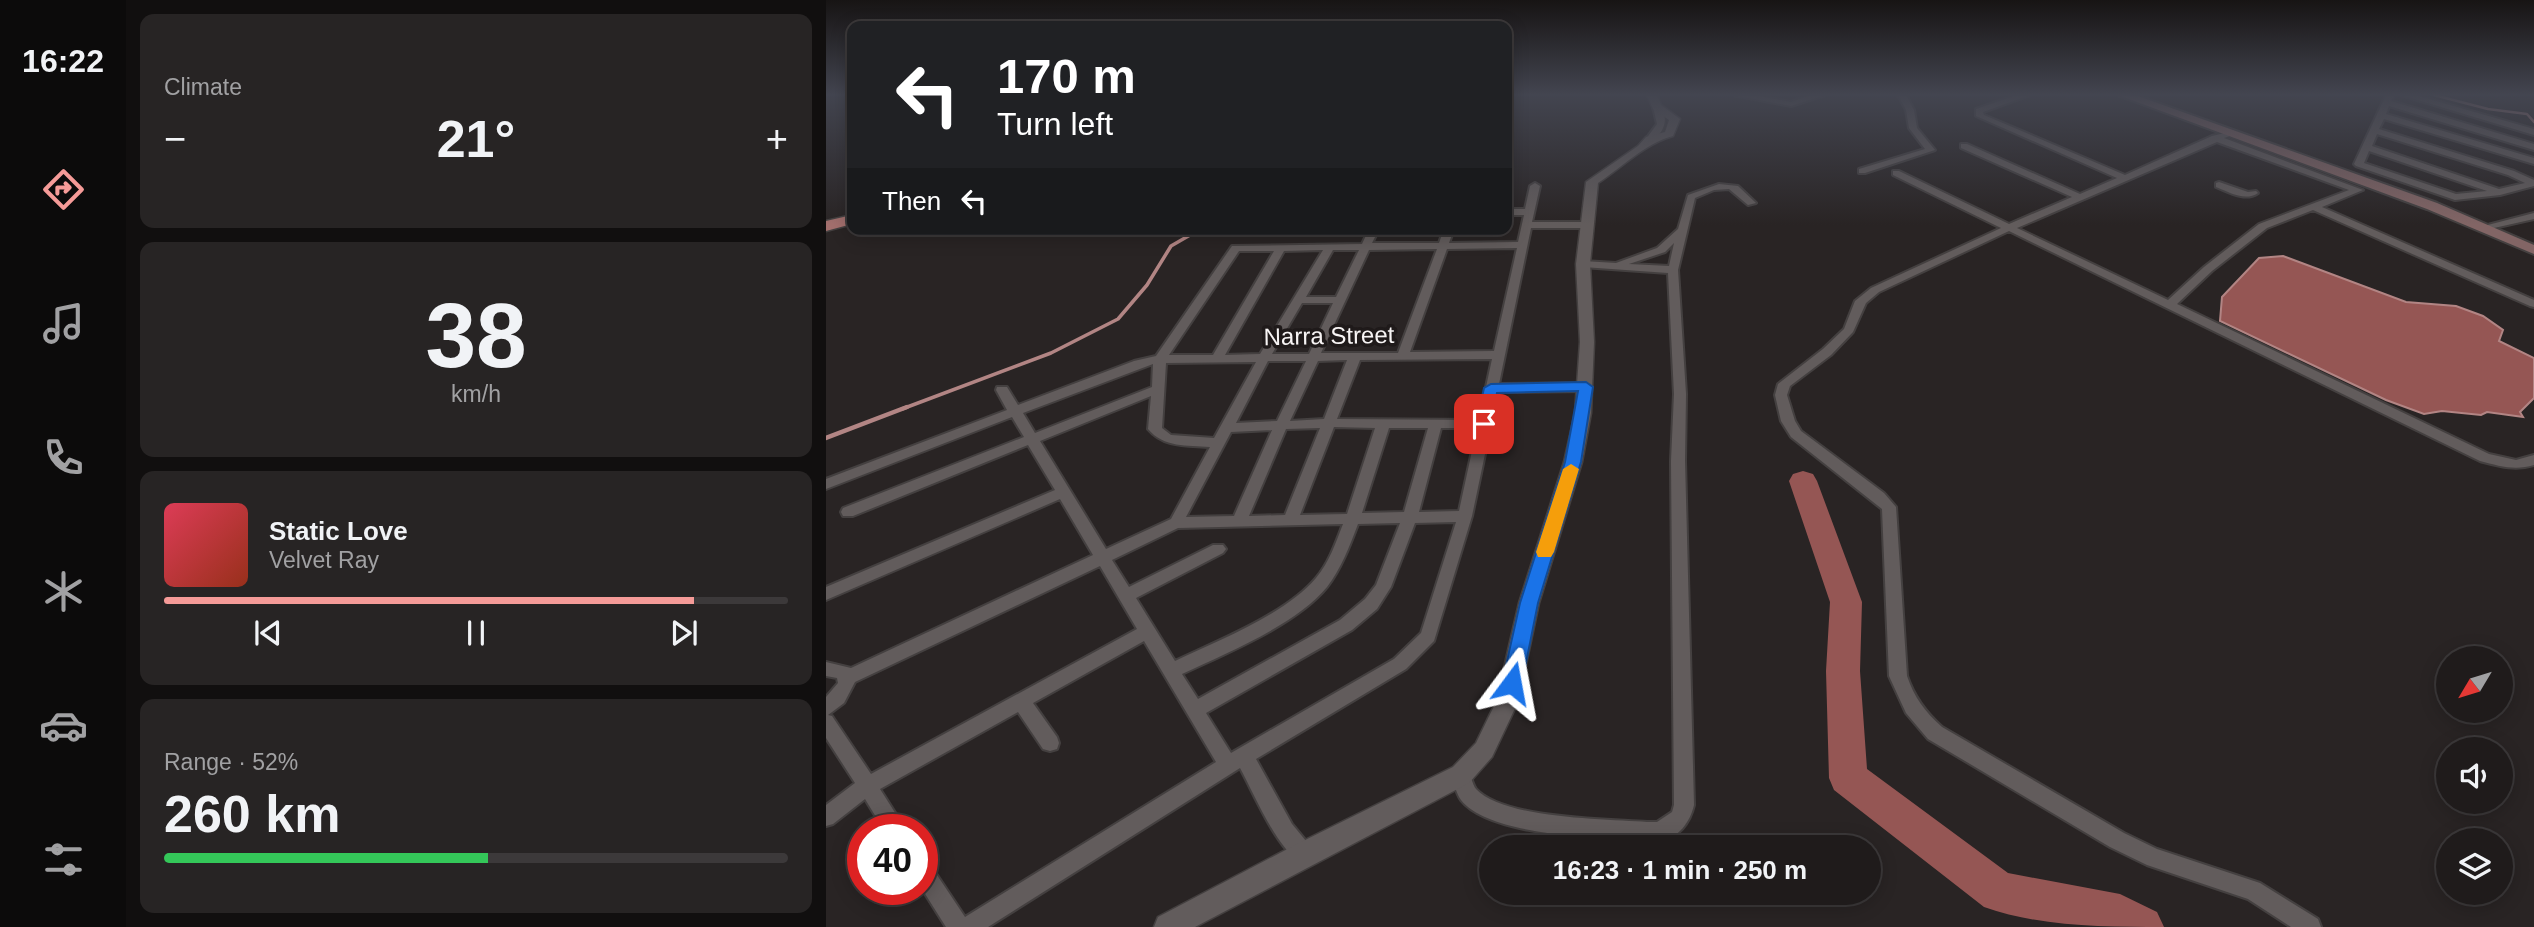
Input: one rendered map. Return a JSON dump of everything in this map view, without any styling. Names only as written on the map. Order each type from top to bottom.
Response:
[{"type":"main road","points":[[2244,138],[2484,227],[2534,250]]},
{"type":"main road","points":[[826,226],[847,220]]},
{"type":"street","points":[[1168,927],[1304,854],[1461,775],[1484,750],[1507,702],[1529,603],[1573,462],[1586,387],[1584,264],[1592,182],[1653,138]]},
{"type":"street","points":[[1862,171],[1931,150],[1921,138]]},
{"type":"street","points":[[2032,138],[2123,177]]},
{"type":"street","points":[[2214,138],[2008,228],[1875,290],[1861,301],[1849,330],[1827,352],[1784,384],[1782,395],[1788,421],[1796,435],[1889,507],[1898,676],[1906,700],[1916,717],[1935,733],[2117,840],[2154,858],[2253,890],[2310,927]]},
{"type":"street","points":[[2170,305],[2263,226],[2358,190],[2216,138]]},
{"type":"street","points":[[2370,138],[2359,164],[2455,197],[2500,192],[2534,183]]},
{"type":"street","points":[[2398,138],[2534,183]]},
{"type":"street","points":[[2458,138],[2534,161]]},
{"type":"street","points":[[2507,138],[2534,147]]},
{"type":"street","points":[[1964,146],[2080,197]]},
{"type":"street","points":[[2367,147],[2500,192]]},
{"type":"street","points":[[1896,173],[2485,458],[2512,465],[2526,465],[2534,460]]},
{"type":"street","points":[[2219,185],[2248,195],[2253,193]]},
{"type":"street","points":[[968,927],[1236,760],[1400,664],[1418,649],[1428,636],[1465,516],[1535,186]]},
{"type":"street","points":[[1461,775],[1468,794],[1486,808],[1519,819],[1660,832],[1681,818],[1684,805],[1684,730],[1678,461],[1680,394],[1673,270],[1686,227],[1688,201],[1703,191],[1733,187],[1751,203]]},
{"type":"street","points":[[2314,207],[2534,304]]},
{"type":"street","points":[[1512,214],[1528,219],[1588,225]]},
{"type":"street","points":[[2484,227],[2534,216]]},
{"type":"street","points":[[1609,266],[1661,250],[1686,227]]},
{"type":"street","points":[[1240,520],[1371,235]]},
{"type":"street","points":[[1403,356],[1447,235]]},
{"type":"street","points":[[1220,443],[1168,439],[1155,429],[1160,359],[1236,248],[1523,245]]},
{"type":"street","points":[[1217,358],[1281,247]]},
{"type":"street","points":[[1176,523],[1264,358],[1330,247]]},
{"type":"street","points":[[1584,264],[1673,270]]},
{"type":"street","points":[[1298,300],[1342,300]]},
{"type":"street","name":"Narra Street","points":[[826,484],[1138,364],[1160,359],[1498,355]]},
{"type":"street","points":[[1291,519],[1355,357]]},
{"type":"street","points":[[1491,388],[1586,387]]},
{"type":"street","points":[[848,512],[1158,389]]},
{"type":"street","points":[[1002,390],[1195,710],[1236,760],[1304,854]]},
{"type":"street","points":[[1195,710],[1360,615],[1383,587],[1410,516],[1436,422]]},
{"type":"street","points":[[1228,428],[1329,423],[1484,424]]},
{"type":"street","points":[[1171,671],[1284,612],[1323,581],[1352,518],[1382,425]]},
{"type":"street","points":[[826,594],[1064,492]]},
{"type":"street","points":[[847,678],[1176,523],[1465,516]]},
{"type":"street","points":[[1126,596],[1218,549]]},
{"type":"street","points":[[826,817],[867,786],[1147,631]]},
{"type":"street","points":[[826,669],[844,672],[847,678],[844,691],[826,708]]},
{"type":"street","points":[[1020,700],[1050,743]]},
{"type":"street","points":[[826,722],[885,814]]},
{"type":"street","points":[[938,895],[959,927]]},
{"type":"shaded area","points":[[2283,256],[2406,302],[2456,306],[2483,316],[2503,330],[2499,341],[2534,358],[2534,398],[2520,412],[2523,417],[2487,412],[2481,415],[2442,411],[2424,414],[2386,400],[2220,321],[2222,297],[2259,258]]},
{"type":"waterway","points":[[902,409],[1051,353],[1118,319],[1147,285],[1171,246],[1190,235]]},
{"type":"waterway","points":[[826,438],[907,407]]},
{"type":"waterway","points":[[1803,481],[1846,602],[1843,671],[1848,778],[1999,892],[2120,915],[2142,927]]},
{"type":"slow traffic","points":[[1545,552],[1571,469]]},
{"type":"route","points":[[1484,424],[1491,388],[1586,387],[1573,462],[1529,603],[1512,683]]}]
